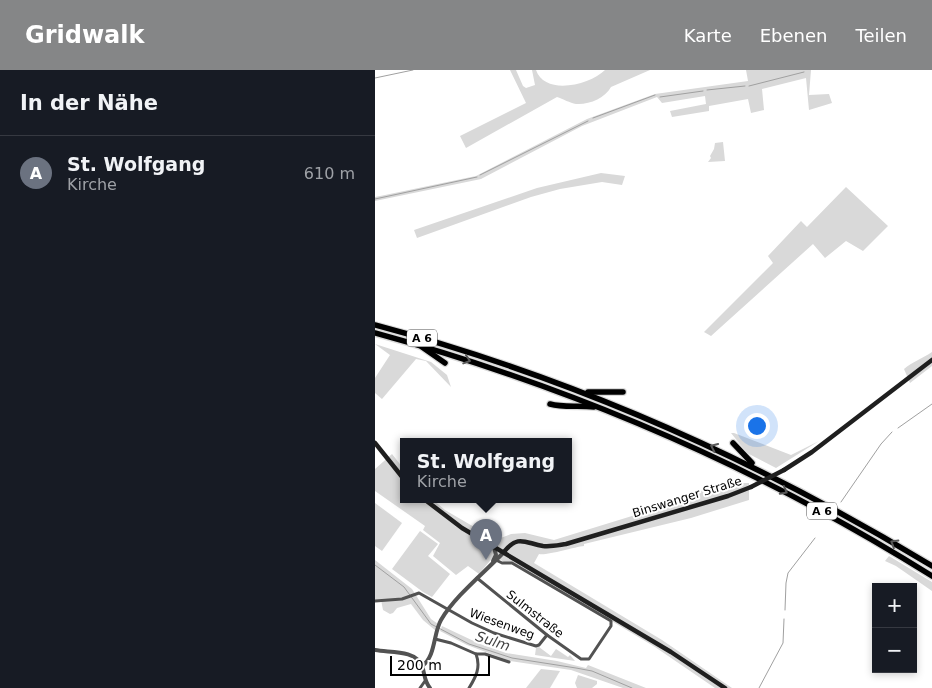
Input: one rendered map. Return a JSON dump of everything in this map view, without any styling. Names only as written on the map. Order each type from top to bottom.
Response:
[{"type":"highway","name":"A 6","points":[[375,325],[468,352],[583,392],[679,432],[758,468],[856,521],[932,566]]},
{"type":"highway","name":"A 6","points":[[375,333],[421,345],[502,371],[604,408],[709,453],[852,528],[932,576]]},
{"type":"highway","points":[[421,345],[445,363]]},
{"type":"highway","points":[[583,392],[623,392]]},
{"type":"highway","points":[[550,404],[604,408]]},
{"type":"highway","points":[[733,443],[758,468]]},
{"type":"main road","name":"Binswanger Straße","points":[[504,552],[512,543],[520,541],[545,546],[566,544],[751,487],[784,470],[812,452],[932,360]]},
{"type":"main road","points":[[375,443],[400,474]]},
{"type":"main road","points":[[429,503],[454,522],[671,652],[725,688]]},
{"type":"street","points":[[492,563],[496,555],[494,546]]},
{"type":"street","points":[[422,666],[430,656],[437,630],[448,610],[504,552]]},
{"type":"street","name":"Sulmstraße","points":[[477,578],[547,635],[581,659],[589,659],[611,626],[611,622],[512,563],[502,564],[496,560]]},
{"type":"street","points":[[375,601],[406,598],[414,594],[422,594],[448,610]]},
{"type":"street","name":"Wiesenweg","points":[[448,610],[485,630],[536,646],[547,635]]},
{"type":"street","points":[[435,639],[451,642],[476,654],[485,654],[509,662]]},
{"type":"street","points":[[375,650],[410,655],[417,659],[422,666],[425,681],[430,688]]},
{"type":"street","points":[[469,688],[478,668],[476,654]]},
{"type":"street","points":[[420,688],[425,681]]},
{"type":"shaded area","points":[[510,70],[516,70],[523,86],[526,88],[535,85],[532,70],[536,70],[541,78],[548,83],[568,85],[589,80],[605,70],[650,70],[611,87],[601,97],[591,102],[576,104],[557,97],[466,148],[460,136],[526,103]]},
{"type":"shaded area","points":[[746,70],[811,70],[809,95],[829,94],[832,103],[809,110],[806,78],[762,89],[764,110],[751,113],[748,99],[709,106],[709,111],[672,117],[670,111],[706,104],[705,96],[662,103],[657,97],[582,126],[481,179],[375,201],[375,197],[476,176],[587,119],[655,94],[748,81]]},
{"type":"shaded area","points":[[723,142],[725,161],[708,162],[715,143]]},
{"type":"shaded area","points":[[601,173],[625,176],[622,185],[602,182],[560,189],[531,197],[417,238],[414,230],[537,188]]},
{"type":"shaded area","points":[[846,187],[888,226],[863,251],[846,241],[825,258],[813,244],[711,336],[704,332],[773,263],[768,256],[801,221],[807,227]]},
{"type":"shaded area","points":[[375,344],[431,362],[447,375],[451,387],[426,361],[416,359],[382,399],[375,393],[375,378],[390,355]]},
{"type":"shaded area","points":[[932,352],[932,366],[910,383],[904,369]]},
{"type":"shaded area","points":[[731,433],[791,455],[819,441],[776,468],[747,453]]},
{"type":"shaded area","points":[[392,454],[400,464],[400,503],[437,503],[445,510],[493,538],[498,539],[511,534],[525,533],[554,540],[645,512],[722,483],[749,483],[749,500],[691,518],[584,544],[584,546],[548,554],[539,554],[534,563],[662,640],[732,688],[715,688],[655,647],[513,562],[504,562],[494,556],[479,574],[468,566],[456,575],[433,556],[440,543],[423,530],[425,526],[375,491],[375,469]]},
{"type":"shaded area","points":[[375,503],[402,523],[382,551],[375,546]]},
{"type":"shaded area","points":[[420,531],[438,544],[428,556],[450,574],[432,597],[392,569]]},
{"type":"shaded area","points":[[889,556],[932,582],[932,591],[896,566],[885,561]]},
{"type":"shaded area","points":[[375,560],[412,589],[431,619],[438,624],[436,631],[423,620],[411,604],[397,608],[390,614],[383,610],[381,600],[375,600]]},
{"type":"shaded area","points":[[442,626],[480,644],[506,653],[557,661],[586,668],[588,665],[646,688],[623,688],[571,670],[510,661],[467,645],[440,631]]},
{"type":"shaded area","points":[[539,647],[551,656],[556,649],[568,657],[570,655],[575,661],[535,655],[536,648]]},
{"type":"shaded area","points":[[541,669],[560,671],[550,688],[526,688]]},
{"type":"shaded area","points":[[578,675],[597,681],[597,684],[592,688],[577,688],[575,683]]},
{"type":"waterway","points":[[375,78],[413,70]]},
{"type":"waterway","points":[[749,86],[804,72]]},
{"type":"waterway","points":[[707,90],[745,86]]},
{"type":"waterway","points":[[660,97],[703,91]]},
{"type":"waterway","points":[[593,118],[655,95]]},
{"type":"waterway","points":[[480,175],[588,121]]},
{"type":"waterway","points":[[375,199],[477,177]]},
{"type":"waterway","points":[[898,428],[932,404]]},
{"type":"waterway","points":[[841,502],[881,444],[892,432]]},
{"type":"waterway","points":[[785,610],[788,573],[815,538]]},
{"type":"waterway","name":"Sulm","points":[[375,565],[404,587],[431,624],[469,644],[512,658],[592,671],[632,688]]},
{"type":"waterway","points":[[759,688],[783,643],[784,619]]},
{"type":"place","name":"St. Wolfgang","points":[[486,560]]}]
